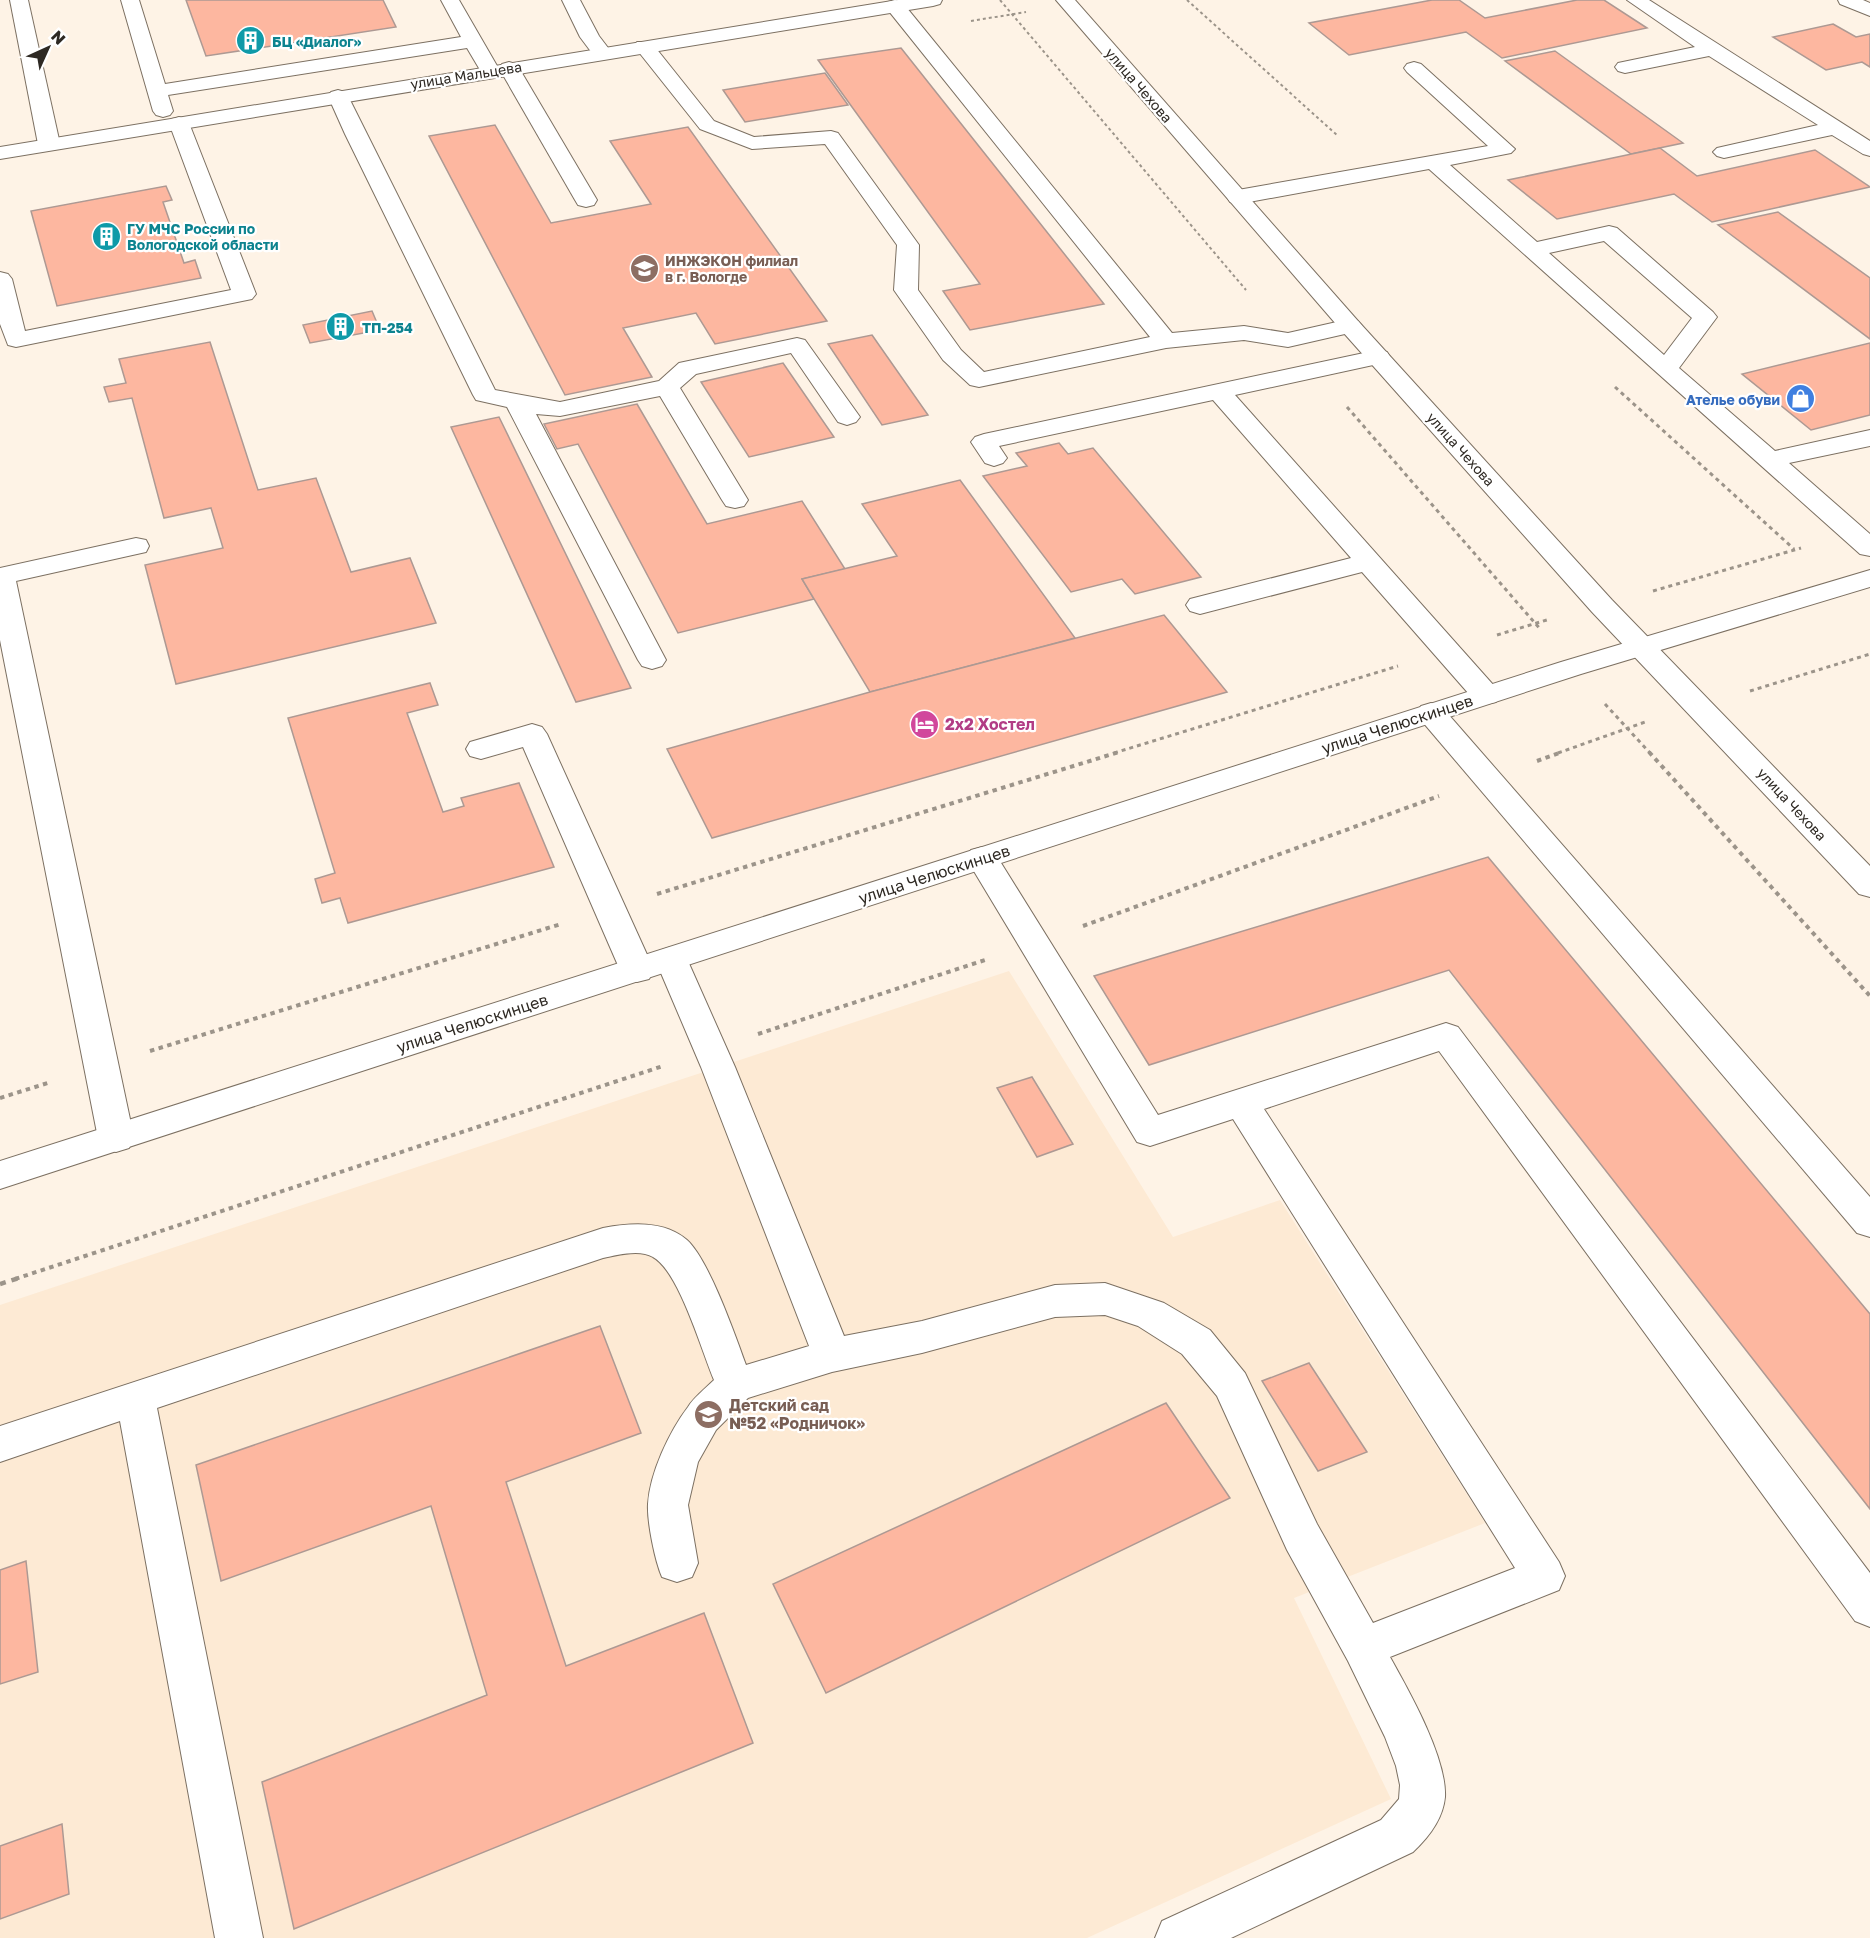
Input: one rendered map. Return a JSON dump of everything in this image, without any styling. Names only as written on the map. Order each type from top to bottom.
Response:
[{"type":"street","points":[[19,0],[49,144]]},
{"type":"street","points":[[0,279],[16,340],[244,294],[157,91],[130,0]]},
{"type":"street","points":[[450,0],[472,41],[499,69],[586,200]]},
{"type":"street","points":[[571,0],[590,37],[602,53]]},
{"type":"street","name":"улица Мальцева","points":[[0,153],[499,69],[933,0]]},
{"type":"street","name":"улица Чехова","points":[[1065,0],[1350,326],[1602,606],[1870,886]]},
{"type":"street","points":[[1636,0],[1870,150]]},
{"type":"street","points":[[1847,0],[1870,10]]},
{"type":"street","points":[[895,6],[1167,341]]},
{"type":"street","points":[[157,91],[472,41]]},
{"type":"street","points":[[644,46],[706,125],[752,143],[831,137],[908,245],[906,290],[952,355],[980,380],[1167,341],[1244,333],[1288,340],[1350,326]]},
{"type":"street","points":[[1625,67],[1713,49]]},
{"type":"street","points":[[1238,197],[1504,149],[1414,68]]},
{"type":"street","points":[[338,96],[484,394],[560,409],[667,387],[688,368],[797,345],[847,417]]},
{"type":"street","points":[[1724,152],[1835,128]]},
{"type":"street","points":[[1434,162],[1870,548]]},
{"type":"street","points":[[1534,249],[1608,234],[1706,316],[1666,369]]},
{"type":"street","points":[[994,458],[984,442],[1378,357]]},
{"type":"street","points":[[667,387],[735,500]]},
{"type":"street","points":[[1218,392],[1486,696]]},
{"type":"street","points":[[517,402],[652,660]]},
{"type":"street","points":[[1770,460],[1870,438]]},
{"type":"street","points":[[116,1138],[1,576],[136,546]]},
{"type":"street","points":[[1200,605],[1368,562]]},
{"type":"street","name":"улица Челюскинцев","points":[[0,1175],[1431,713],[1641,646],[1870,578]]},
{"type":"street","points":[[1431,713],[1870,1222]]},
{"type":"street","points":[[481,748],[532,734],[637,970]]},
{"type":"street","points":[[982,858],[1150,1132],[1446,1036],[1870,1608]]},
{"type":"street","points":[[671,958],[711,1050],[832,1355]]},
{"type":"street","points":[[1242,1102],[1544,1576],[1363,1647]]},
{"type":"street","points":[[0,1444],[592,1247],[630,1238],[652,1240],[675,1251],[688,1271],[735,1385]]},
{"type":"street","points":[[677,1563],[668,1505],[679,1459],[702,1418],[735,1385],[832,1355],[922,1337],[1055,1301],[1105,1299],[1152,1314],[1196,1342],[1231,1385],[1302,1537],[1363,1647],[1418,1762],[1423,1796],[1416,1817],[1397,1836],[1179,1938]]},
{"type":"street","points":[[136,1399],[239,1938]]},
{"type":"path","points":[[1000,0],[1014,14]]},
{"type":"path","points":[[0,1098],[1535,623],[1602,606],[1795,549]]},
{"type":"path","points":[[0,1284],[1034,943],[1627,728],[1870,996]]},
{"type":"shaded area","name":"Детский сад №52 «Родничок»","points":[[1009,971],[1173,1237],[1280,1200],[1485,1523],[1294,1598],[1391,1799],[1087,1938],[0,1938],[0,1305]]},
{"type":"building","name":"БЦ «Диалог»","points":[[186,0],[383,0],[396,27],[206,56]]},
{"type":"building","points":[[1432,0],[1459,0],[1485,18],[1577,0],[1604,0],[1647,28],[1502,58],[1466,32],[1349,55],[1309,23]]},
{"type":"building","points":[[1833,24],[1856,37],[1870,34],[1870,67],[1862,62],[1826,70],[1773,37]]},
{"type":"building","points":[[901,48],[1104,304],[970,330],[943,291],[980,284],[818,60]]},
{"type":"building","points":[[1555,51],[1683,143],[1631,154],[1505,61]]},
{"type":"building","points":[[825,73],[848,105],[745,122],[723,90]]},
{"type":"building","name":"ИНЖЭКОН филиал в г. Вологде","points":[[495,125],[551,223],[651,204],[610,141],[688,127],[827,321],[715,344],[696,313],[623,328],[652,377],[565,395],[429,136]]},
{"type":"building","points":[[1660,148],[1697,176],[1815,150],[1870,187],[1712,222],[1674,194],[1557,219],[1508,180]]},
{"type":"building","name":"ГУ МЧС России по Вологодской области","points":[[166,186],[172,200],[163,202],[184,263],[195,260],[201,278],[57,306],[31,211]]},
{"type":"building","points":[[1778,212],[1870,278],[1870,339],[1718,225]]},
{"type":"building","name":"ТП-254","points":[[372,311],[380,330],[310,343],[303,325]]},
{"type":"building","points":[[872,335],[928,415],[882,425],[828,344]]},
{"type":"building","points":[[210,342],[258,490],[316,478],[351,572],[410,558],[436,623],[176,684],[145,565],[223,548],[211,508],[164,518],[132,398],[109,402],[104,387],[126,383],[119,359]]},
{"type":"building","points":[[1870,343],[1870,415],[1811,430],[1742,374]]},
{"type":"building","points":[[783,363],[834,437],[749,457],[701,382]]},
{"type":"building","points":[[637,404],[707,524],[802,501],[845,569],[802,579],[814,599],[678,633],[578,444],[557,449],[544,424]]},
{"type":"building","points":[[499,417],[631,688],[576,702],[451,427]]},
{"type":"building","points":[[1059,443],[1068,454],[1093,448],[1201,577],[1135,594],[1122,579],[1071,592],[983,476],[1027,466],[1016,453]]},
{"type":"building","points":[[960,480],[1075,638],[870,692],[802,579],[897,556],[862,504]]},
{"type":"building","points":[[1164,615],[1227,692],[712,838],[667,749],[870,692]]},
{"type":"building","points":[[430,683],[438,705],[407,713],[443,812],[464,806],[461,798],[519,783],[554,867],[348,923],[340,898],[322,903],[315,879],[335,873],[288,718]]},
{"type":"building","points":[[1488,857],[1870,1314],[1870,1509],[1449,970],[1149,1065],[1094,976]]},
{"type":"building","points":[[1032,1077],[1073,1144],[1037,1157],[997,1088]]},
{"type":"building","points":[[600,1326],[641,1433],[506,1482],[566,1666],[704,1613],[753,1743],[294,1929],[262,1782],[487,1695],[431,1506],[221,1581],[196,1465]]},
{"type":"building","points":[[1309,1363],[1367,1452],[1318,1471],[1262,1381]]},
{"type":"building","points":[[1166,1403],[1230,1498],[826,1693],[773,1584]]},
{"type":"building","points":[[26,1561],[38,1672],[0,1684],[0,1570]]},
{"type":"building","points":[[62,1824],[69,1894],[0,1919],[0,1846]]},
{"type":"place","name":"БЦ «Диалог»","points":[[251,41]]},
{"type":"place","name":"ГУ МЧС России по Вологодской области","points":[[106,236]]},
{"type":"place","name":"ИНЖЭКОН филиал в г. Вологде","points":[[644,268]]},
{"type":"place","name":"ТП-254","points":[[341,327]]},
{"type":"place","name":"Ателье обуви","points":[[1801,399]]},
{"type":"place","name":"2x2 Хостел","points":[[924,724]]},
{"type":"place","name":"Детский сад №52 «Родничок»","points":[[708,1414]]}]
